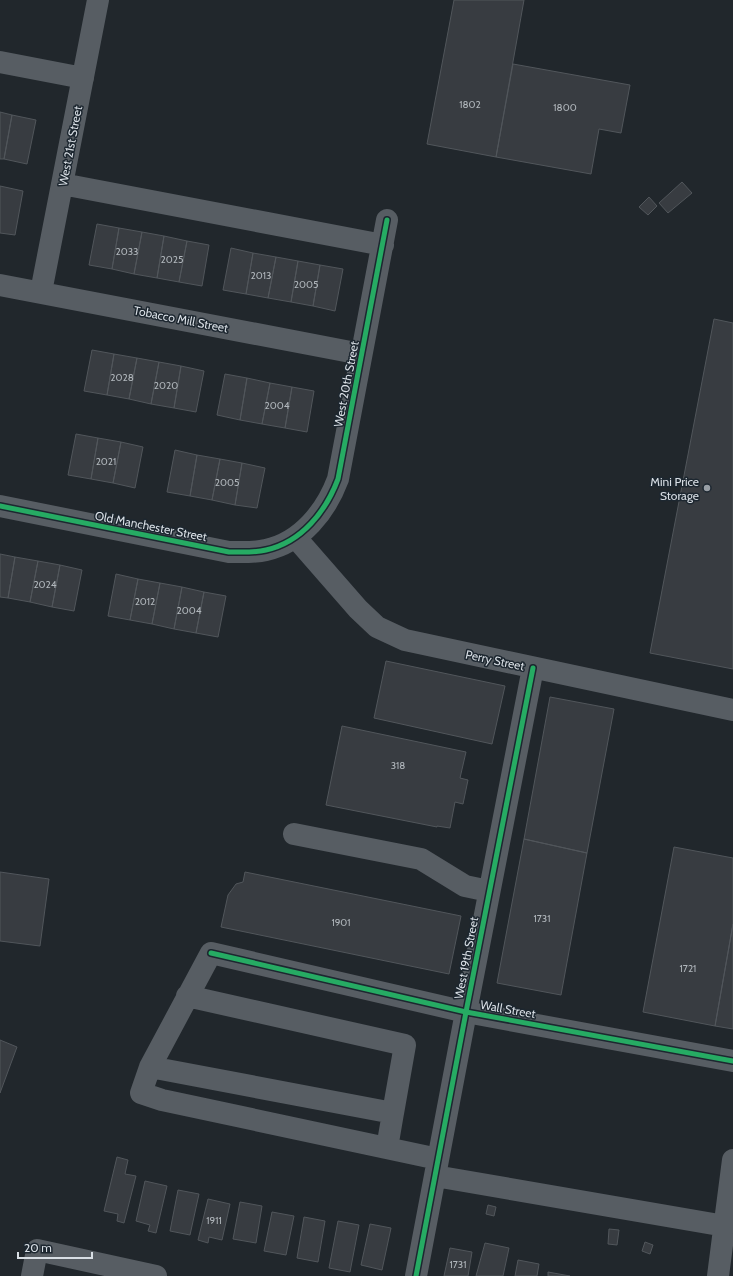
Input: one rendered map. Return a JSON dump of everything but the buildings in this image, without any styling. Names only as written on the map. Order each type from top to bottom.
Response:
[{"type":"street","name":"West 21st Street","points":[[41,292],[98,0]]},
{"type":"street","points":[[0,62],[83,78]]},
{"type":"street","points":[[62,184],[383,245]]},
{"type":"street","name":"West 20th Street","points":[[296,538],[318,516],[333,492],[338,479],[388,220]]},
{"type":"street","name":"Tobacco Mill Street","points":[[0,284],[361,354]]},
{"type":"street","name":"Old Manchester Street","points":[[0,506],[229,552],[266,550],[296,538]]},
{"type":"street","name":"Perry Street","points":[[296,538],[358,609],[377,627],[405,640],[733,710]]},
{"type":"street","name":"West 19th Street","points":[[416,1276],[533,668]]},
{"type":"street","points":[[294,834],[421,859],[465,886],[490,891]]},
{"type":"street","name":"Wall Street","points":[[187,996],[211,953],[466,1012],[733,1061]]},
{"type":"street","points":[[387,1148],[405,1045],[187,996],[150,1067],[141,1093],[162,1100],[387,1148],[437,1167],[725,1226]]},
{"type":"street","points":[[150,1067],[392,1113]]},
{"type":"street","points":[[718,1276],[733,1160]]},
{"type":"street","points":[[32,1276],[37,1250],[156,1276]]},
{"type":"cycle path","points":[[0,506],[229,552],[261,551],[279,546],[291,540],[311,524],[327,502],[338,479],[387,220]]},
{"type":"cycle path","points":[[416,1276],[533,668]]},
{"type":"cycle path","points":[[211,953],[466,1012],[733,1061]]},
{"type":"place","name":"Mini Price Storage","points":[[707,488]]}]
